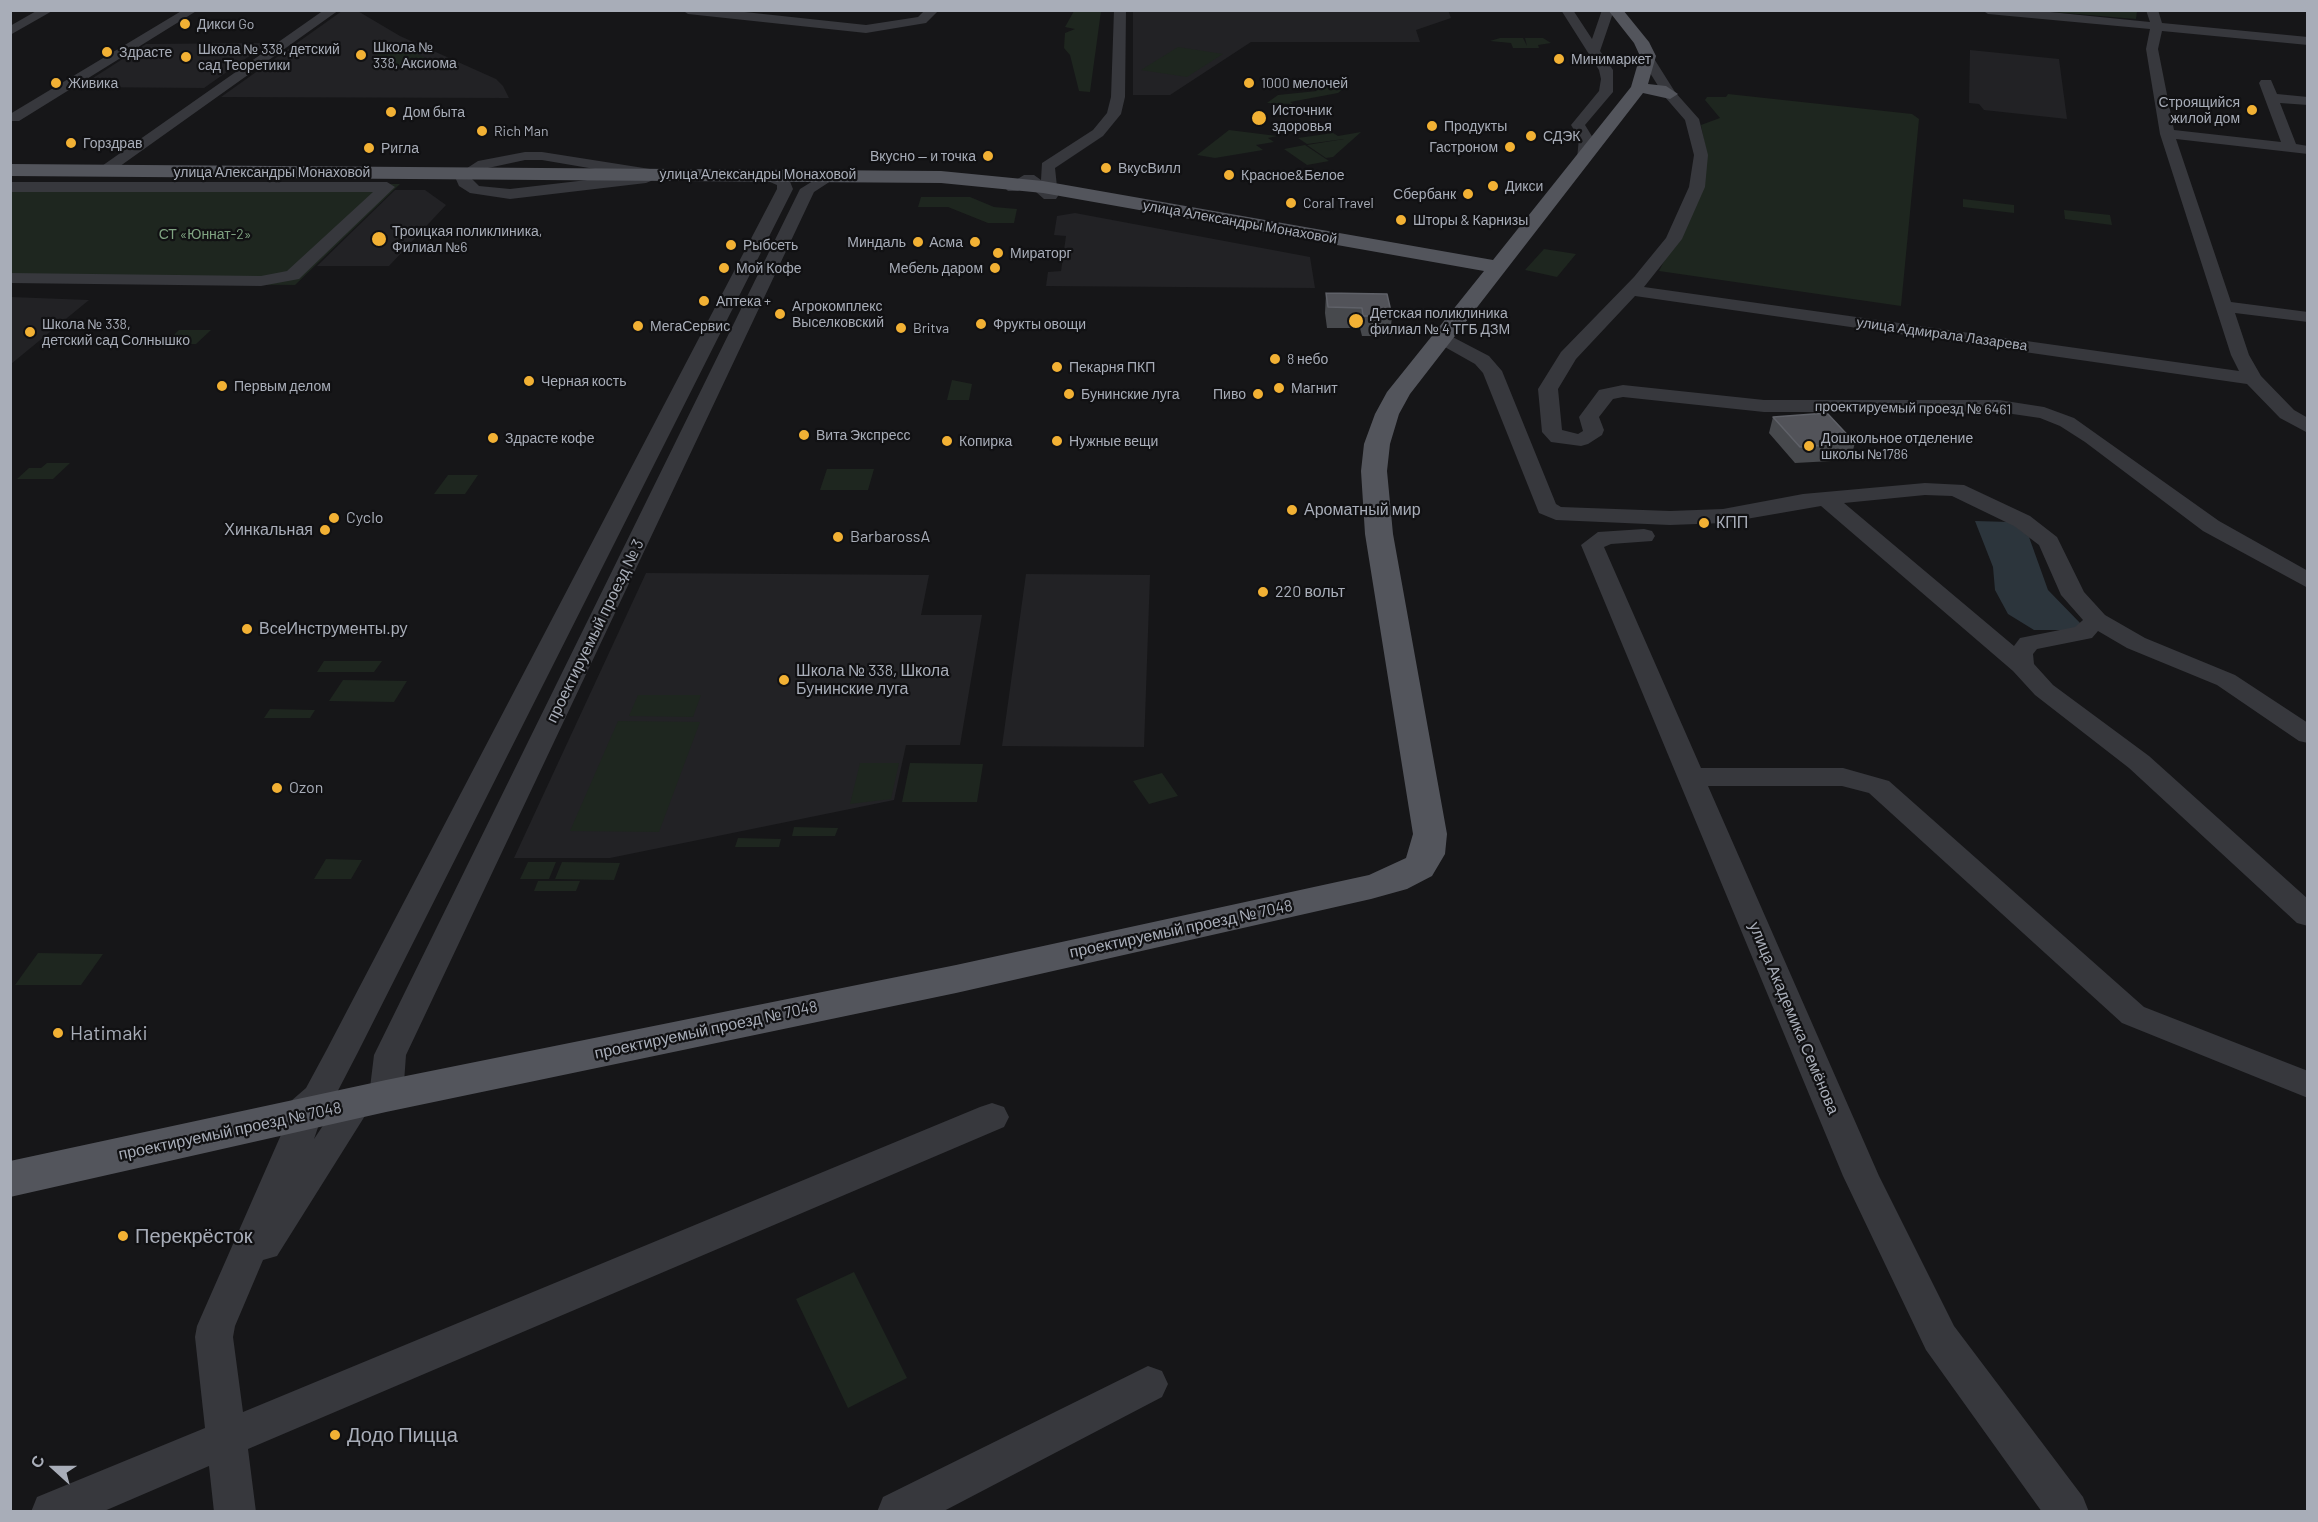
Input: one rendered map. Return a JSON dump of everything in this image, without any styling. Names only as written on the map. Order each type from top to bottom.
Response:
[{"type":"main road","points":[[1443,338],[1639,88],[1648,60],[1641,42],[1615,10]]},
{"type":"main road","points":[[1639,88],[1660,90],[1670,94]]},
{"type":"main road","name":"улица Александры Монаховой","points":[[10,170],[465,175]]},
{"type":"main road","name":"улица Александры Монаховой","points":[[10,174],[895,175],[1017,186],[1496,270]]},
{"type":"main road","name":"улица Александры Монаховой","points":[[648,176],[778,184],[826,179],[1017,186]]},
{"type":"main road","name":"проектируемый проезд № 7048","points":[[25,1176],[371,1100],[956,979],[1371,887],[1394,880],[1414,870],[1427,854],[1430,834],[1379,534],[1375,459],[1387,414],[1400,392],[1443,338]]},
{"type":"street","points":[[10,31],[48,10]]},
{"type":"street","points":[[14,118],[192,10]]},
{"type":"street","points":[[104,171],[333,10]]},
{"type":"street","points":[[688,10],[866,29],[922,20],[933,10]]},
{"type":"street","points":[[1017,186],[1029,178],[1050,196],[1047,166],[1098,133],[1114,114],[1118,97],[1120,10]]},
{"type":"street","points":[[1567,10],[1606,70],[1608,87],[1578,125],[1586,138],[1584,159]]},
{"type":"street","points":[[1594,51],[1608,10]]},
{"type":"street","points":[[1988,10],[2155,18],[2307,41]]},
{"type":"street","points":[[2155,18],[2152,49],[2167,134],[2240,355],[2253,379],[2287,414],[2307,427]]},
{"type":"street","points":[[1581,32],[1599,33]]},
{"type":"street","points":[[1631,290],[1674,239],[1696,188],[1701,155],[1697,134],[1686,110],[1670,94],[1648,60]]},
{"type":"street","points":[[2290,148],[2268,91],[2307,101]]},
{"type":"street","points":[[2282,126],[2299,128]]},
{"type":"street","points":[[2167,134],[2307,150]]},
{"type":"street","name":"проектируемый проезд № 3","points":[[371,1100],[390,1055],[808,189],[826,179]]},
{"type":"street","name":"проектируемый проезд № 3","points":[[301,1116],[318,1096],[341,1054],[778,184]]},
{"type":"street","points":[[10,187],[387,187],[293,275],[261,281],[10,278]]},
{"type":"street","name":"улица Адмирала Лазарева","points":[[1631,290],[2253,379]]},
{"type":"street","name":"проектируемый проезд № 6461","points":[[1631,290],[1597,323],[1568,356],[1548,389],[1552,432],[1566,440],[1581,440],[1592,435],[1594,430],[1589,417],[1606,394],[1614,392],[1764,406],[1999,406],[2044,413],[2067,422],[2092,438],[2211,526],[2307,581]]},
{"type":"street","points":[[2224,306],[2307,317]]},
{"type":"street","points":[[1443,338],[1476,356],[1492,371],[1547,508],[1552,512],[1670,518],[1723,516],[1815,501],[1925,489],[1956,490],[2022,521],[2049,542],[2073,595],[2096,620],[2136,643],[2226,680],[2307,735]]},
{"type":"street","points":[[1815,501],[2022,666],[2044,690],[2139,762],[2307,916]]},
{"type":"street","name":"улица Академика Семёнова","points":[[1644,536],[1606,537],[1592,545],[1693,777],[1861,1176],[1940,1338],[2068,1512]]},
{"type":"street","points":[[2022,666],[2021,654],[2029,643],[2083,633],[2096,620]]},
{"type":"street","points":[[1693,777],[1843,777],[1879,787],[2133,1016],[2307,1085]]},
{"type":"street","points":[[224,1306],[371,1100]]},
{"type":"street","points":[[235,1512],[214,1337],[224,1306],[301,1116]]},
{"type":"street","points":[[52,1512],[992,1117]]},
{"type":"street","points":[[898,1512],[1148,1384]]},
{"type":"shaded area","name":"Школа № 338, Аксиома","points":[[356,10],[400,36],[496,79],[503,86],[509,98],[221,97],[342,11]]},
{"type":"shaded area","points":[[1448,10],[1451,18],[1416,30],[1420,42],[1251,42],[1170,95],[1133,95],[1133,11]]},
{"type":"shaded area","name":"Школа № 338, детский сад Теоретики","points":[[268,43],[204,88],[79,87],[146,44]]},
{"type":"shaded area","points":[[1970,50],[2059,59],[2067,119],[1984,110],[1979,104],[1969,103]]},
{"type":"shaded area","name":"Троицкая поликлиника, Филиал №6","points":[[395,190],[425,190],[446,205],[389,266],[317,266]]},
{"type":"shaded area","points":[[1075,213],[1310,257],[1315,288],[1046,286],[1048,272],[1061,271],[1066,236],[1054,235],[1057,216]]},
{"type":"shaded area","name":"Школа № 338, детский сад Солнышко","points":[[11,297],[89,300],[11,364]]},
{"type":"shaded area","points":[[1975,521],[2010,522],[2029,537],[2048,590],[2081,624],[2072,630],[2034,630],[2008,614],[1995,590],[1993,567]]},
{"type":"shaded area","name":"Школа № 338, Школа Бунинские луга","points":[[646,573],[929,575],[921,615],[982,615],[960,745],[906,745],[894,800],[610,858],[514,858]]},
{"type":"shaded area","points":[[1026,574],[1150,575],[1144,747],[1002,746]]},
{"type":"green space","points":[[2137,10],[2136,19],[2041,11]]},
{"type":"green space","points":[[1074,11],[1101,11],[1090,92],[1079,91],[1070,55],[1064,48],[1065,33],[1075,29],[1065,27]]},
{"type":"green space","points":[[1500,38],[1523,38],[1527,46],[1525,38],[1543,38],[1551,43],[1538,45],[1539,48],[1513,48],[1511,43],[1490,41]]},
{"type":"green space","points":[[1178,47],[1223,54],[1187,77],[1141,70]]},
{"type":"green space","points":[[404,48],[430,60],[401,66],[375,54]]},
{"type":"green space","points":[[1305,82],[1328,85],[1333,88],[1345,87],[1338,93],[1290,102],[1293,104],[1267,103],[1278,95],[1317,91]]},
{"type":"green space","points":[[1728,94],[1912,114],[1919,119],[1901,306],[1659,271],[1704,183],[1707,156],[1701,125],[1720,118],[1705,100],[1707,97],[1726,97]]},
{"type":"green space","points":[[1229,130],[1277,136],[1268,138],[1274,142],[1256,145],[1263,150],[1215,158],[1197,155]]},
{"type":"green space","points":[[1361,132],[1333,157],[1326,158],[1307,145],[1344,139],[1307,144],[1298,138],[1333,133],[1338,136]]},
{"type":"green space","points":[[1305,145],[1329,161],[1307,165],[1284,149]]},
{"type":"green space","name":"СТ «Юннат-2»","points":[[11,183],[400,184],[295,285],[11,282]]},
{"type":"green space","points":[[921,197],[970,197],[994,207],[1017,209],[1014,223],[988,223],[948,207],[918,207]]},
{"type":"green space","points":[[1963,199],[2014,205],[2014,213],[1963,207]]},
{"type":"green space","points":[[2064,210],[2110,215],[2112,225],[2065,219]]},
{"type":"green space","points":[[1544,249],[1576,254],[1557,277],[1525,270]]},
{"type":"green space","points":[[179,330],[211,330],[196,344],[164,344]]},
{"type":"green space","points":[[952,380],[972,384],[969,400],[947,400]]},
{"type":"green space","points":[[47,463],[70,463],[53,479],[17,479],[29,468],[41,468]]},
{"type":"green space","points":[[827,469],[874,469],[868,490],[820,490]]},
{"type":"green space","points":[[448,475],[478,475],[465,494],[434,494]]},
{"type":"green space","points":[[324,661],[382,661],[374,672],[317,672]]},
{"type":"green space","points":[[343,680],[407,681],[394,702],[329,701]]},
{"type":"green space","points":[[638,695],[701,695],[693,717],[629,716]]},
{"type":"green space","points":[[270,709],[315,710],[310,718],[264,718]]},
{"type":"green space","points":[[618,721],[700,722],[659,832],[570,831]]},
{"type":"green space","points":[[860,763],[899,763],[891,799],[850,804]]},
{"type":"green space","points":[[910,763],[983,764],[977,802],[902,802]]},
{"type":"green space","points":[[1162,773],[1178,796],[1149,804],[1133,781]]},
{"type":"green space","points":[[794,827],[838,828],[835,836],[792,836]]},
{"type":"green space","points":[[738,838],[781,839],[779,847],[735,847]]},
{"type":"green space","points":[[326,859],[362,860],[351,879],[314,879]]},
{"type":"green space","points":[[528,862],[556,862],[549,879],[520,879]]},
{"type":"green space","points":[[562,862],[620,863],[614,880],[555,879]]},
{"type":"green space","points":[[538,881],[580,881],[576,891],[534,891]]},
{"type":"green space","points":[[38,953],[103,954],[81,985],[15,985]]},
{"type":"green space","points":[[854,1272],[907,1378],[848,1408],[796,1299]]},
{"type":"building","points":[[1326,293],[1387,294],[1392,316],[1363,316],[1362,308],[1328,307]]},
{"type":"building","points":[[1827,413],[1855,443],[1800,447],[1773,417]]},
{"type":"place","name":"Дикси Go","points":[[185,24]]},
{"type":"place","name":"Здрасте","points":[[107,52]]},
{"type":"place","name":"Школа № 338, Аксиома","points":[[361,55]]},
{"type":"place","name":"Школа № 338, детский сад Теоретики","points":[[186,57]]},
{"type":"place","name":"Минимаркет","points":[[1559,59]]},
{"type":"place","name":"Живика","points":[[56,83]]},
{"type":"place","name":"1000 мелочей","points":[[1249,83]]},
{"type":"place","name":"Строящийся жилой дом","points":[[2252,110]]},
{"type":"place","name":"Дом быта","points":[[391,112]]},
{"type":"place","name":"Источник здоровья","points":[[1259,118]]},
{"type":"place","name":"Продукты","points":[[1432,126]]},
{"type":"place","name":"Rich Man","points":[[482,131]]},
{"type":"place","name":"СДЭК","points":[[1531,136]]},
{"type":"place","name":"Горздрав","points":[[71,143]]},
{"type":"place","name":"Гастроном","points":[[1510,147]]},
{"type":"place","name":"Ригла","points":[[369,148]]},
{"type":"place","name":"Вкусно — и точка","points":[[988,156]]},
{"type":"place","name":"ВкусВилл","points":[[1106,168]]},
{"type":"place","name":"Красное&Белое","points":[[1229,175]]},
{"type":"place","name":"Дикси","points":[[1493,186]]},
{"type":"place","name":"Сбербанк","points":[[1468,194]]},
{"type":"place","name":"Coral Travel","points":[[1291,203]]},
{"type":"place","name":"Шторы & Карнизы","points":[[1401,220]]},
{"type":"place","name":"Троицкая поликлиника, Филиал №6","points":[[379,239]]},
{"type":"place","name":"Миндаль","points":[[918,242]]},
{"type":"place","name":"Асма","points":[[975,242]]},
{"type":"place","name":"Рыбсеть","points":[[731,245]]},
{"type":"place","name":"Мираторг","points":[[998,253]]},
{"type":"place","name":"Мой Кофе","points":[[724,268]]},
{"type":"place","name":"Мебель даром","points":[[995,268]]},
{"type":"place","name":"Аптека +","points":[[704,301]]},
{"type":"place","name":"Агрокомплекс Выселковский","points":[[780,314]]},
{"type":"place","name":"Детская поликлиника филиал № 4 ТГБ ДЗМ","points":[[1356,321]]},
{"type":"place","name":"Фрукты овощи","points":[[981,324]]},
{"type":"place","name":"МегаСервис","points":[[638,326]]},
{"type":"place","name":"Britva","points":[[901,328]]},
{"type":"place","name":"Школа № 338, детский сад Солнышко","points":[[30,332]]},
{"type":"place","name":"8 небо","points":[[1275,359]]},
{"type":"place","name":"Пекарня ПКП","points":[[1057,367]]},
{"type":"place","name":"Черная кость","points":[[529,381]]},
{"type":"place","name":"Первым делом","points":[[222,386]]},
{"type":"place","name":"Магнит","points":[[1279,388]]},
{"type":"place","name":"Бунинские луга","points":[[1069,394]]},
{"type":"place","name":"Пиво","points":[[1258,394]]},
{"type":"place","name":"Вита Экспресс","points":[[804,435]]},
{"type":"place","name":"Здрасте кофе","points":[[493,438]]},
{"type":"place","name":"Копирка","points":[[947,441]]},
{"type":"place","name":"Нужные вещи","points":[[1057,441]]},
{"type":"place","name":"Дошкольное отделение школы №1786","points":[[1809,446]]},
{"type":"place","name":"Ароматный мир","points":[[1292,510]]},
{"type":"place","name":"Cyclo","points":[[334,518]]},
{"type":"place","name":"КПП","points":[[1704,523]]},
{"type":"place","name":"Хинкальная","points":[[325,530]]},
{"type":"place","name":"BarbarossA","points":[[838,537]]},
{"type":"place","name":"220 вольт","points":[[1263,592]]},
{"type":"place","name":"ВсеИнструменты.ру","points":[[247,629]]},
{"type":"place","name":"Школа № 338, Школа Бунинские луга","points":[[784,680]]},
{"type":"place","name":"Ozon","points":[[277,788]]},
{"type":"place","name":"Hatimaki","points":[[58,1033]]},
{"type":"place","name":"Перекрёсток","points":[[123,1236]]},
{"type":"place","name":"Додо Пицца","points":[[335,1435]]}]
